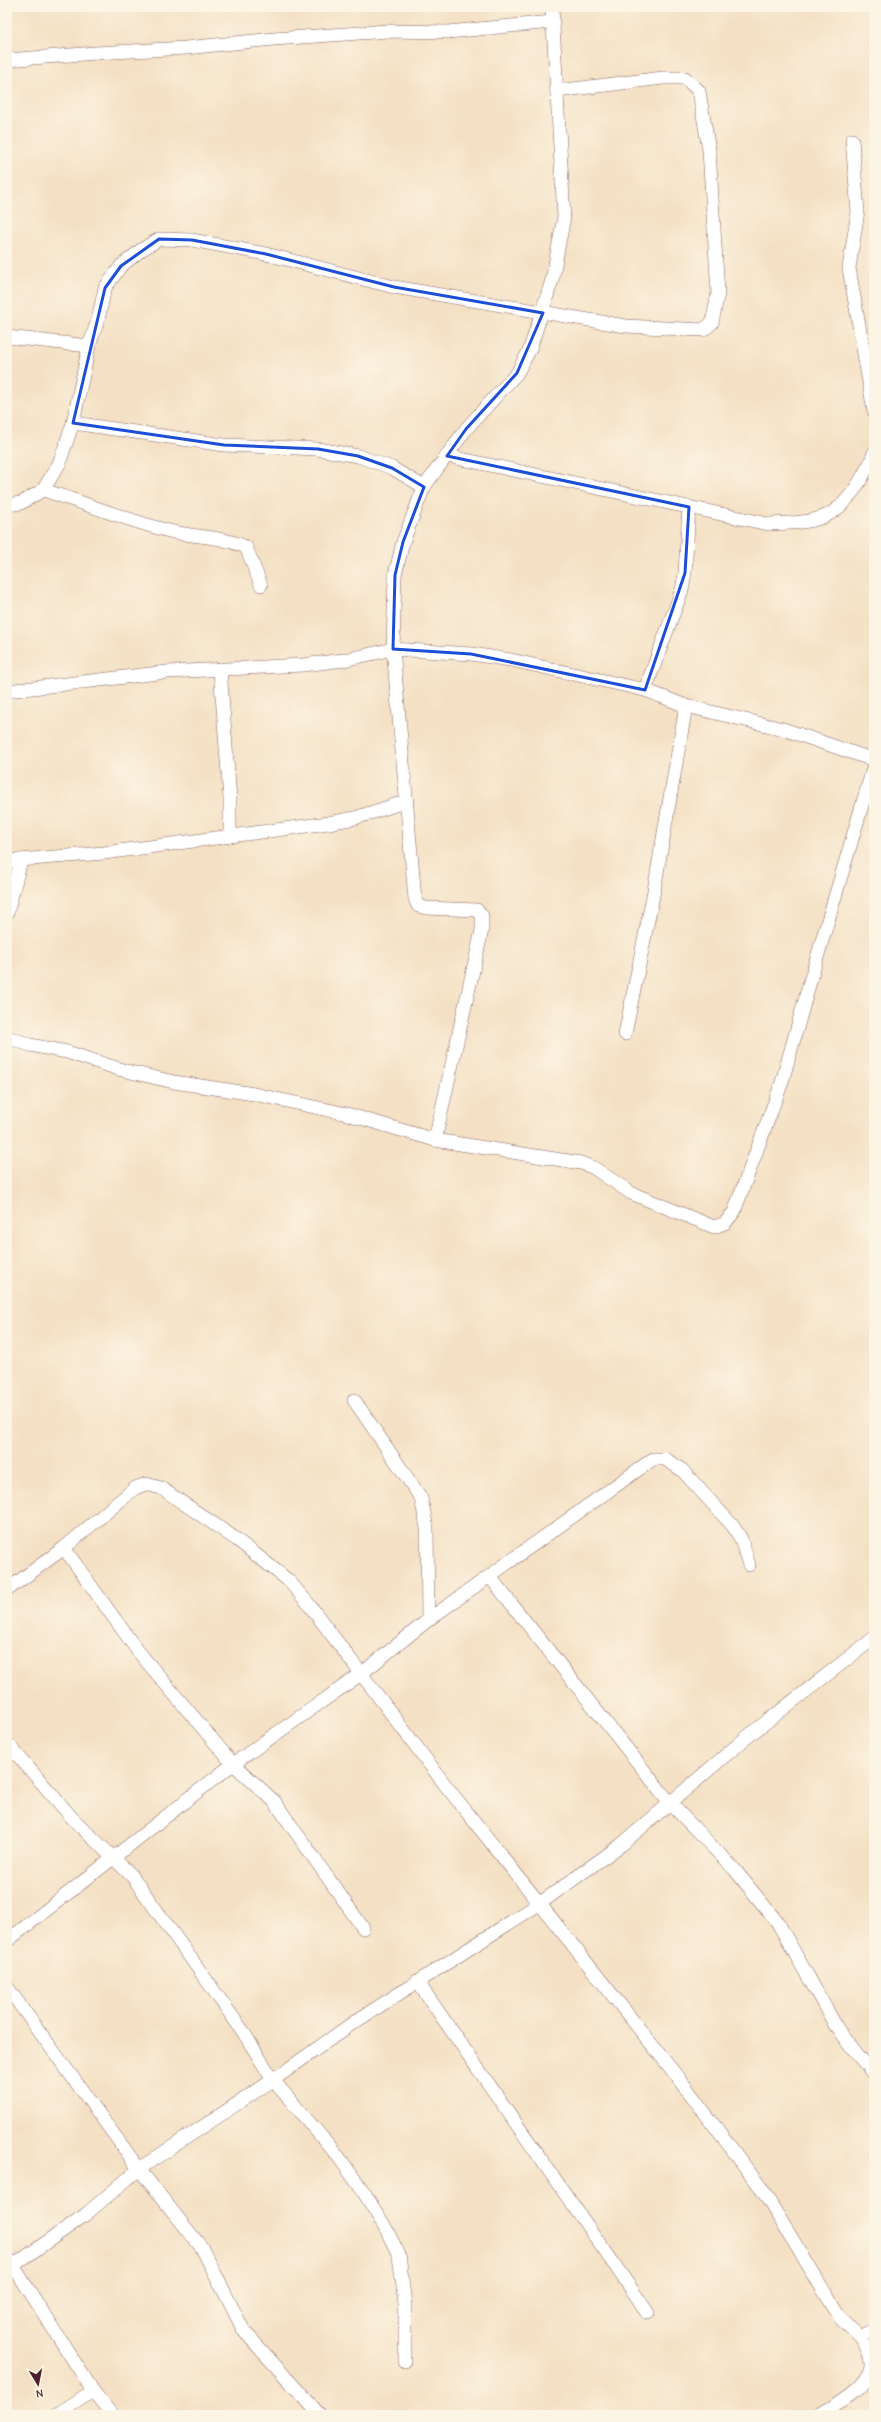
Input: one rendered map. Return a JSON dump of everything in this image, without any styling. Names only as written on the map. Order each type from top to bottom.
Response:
[{"type":"street","points":[[435,1140],[482,930],[482,916],[477,910],[418,906],[415,899],[393,649],[395,575],[403,542],[424,487],[466,429],[517,373],[530,349],[543,313],[560,247],[564,217],[552,7]]},
{"type":"street","points":[[7,60],[186,48],[274,39],[388,31],[448,32],[552,22]]},
{"type":"street","points":[[7,505],[21,503],[43,490],[59,464],[73,423],[89,346],[98,320],[105,288],[121,266],[141,250],[159,239],[192,240],[266,254],[394,287],[464,297],[543,313],[626,326],[703,330],[712,323],[718,292],[709,150],[699,91],[685,78],[663,78],[557,91]]},
{"type":"street","points":[[852,140],[858,211],[849,268],[874,411]]},
{"type":"street","points":[[7,337],[89,346]]},
{"type":"street","points":[[73,423],[224,445],[318,449],[358,456],[392,468],[424,487]]},
{"type":"street","points":[[447,456],[768,524],[804,522],[831,515],[848,500],[874,453]]},
{"type":"street","points":[[43,490],[143,524],[176,533],[228,539],[246,547],[261,586]]},
{"type":"street","points":[[646,690],[682,590],[685,573],[689,507]]},
{"type":"street","points":[[7,691],[100,678],[220,669],[303,665],[344,660],[393,649],[471,654],[504,659],[646,690],[686,706],[783,729],[874,760]]},
{"type":"street","points":[[220,669],[230,799],[230,836]]},
{"type":"street","points":[[625,1034],[653,896],[686,706]]},
{"type":"street","points":[[7,1037],[30,1045],[67,1052],[122,1070],[174,1082],[254,1094],[347,1114],[435,1140],[581,1163],[594,1168],[631,1193],[714,1227],[725,1223],[734,1212],[782,1082],[874,765]]},
{"type":"street","points":[[7,861],[104,853],[328,823],[355,818],[407,801]]},
{"type":"street","points":[[7,913],[21,861]]},
{"type":"street","points":[[354,1400],[422,1498],[427,1528],[428,1620]]},
{"type":"street","points":[[7,1941],[233,1764],[361,1674],[428,1620],[653,1459],[665,1459],[682,1470],[733,1526],[741,1539],[749,1565]]},
{"type":"street","points":[[7,1590],[64,1548],[135,1488],[146,1484],[162,1488],[236,1538],[289,1581],[538,1904],[684,2085],[761,2188],[841,2319],[860,2337],[872,2364],[870,2374],[854,2393],[819,2415]]},
{"type":"street","points":[[64,1548],[138,1650],[233,1764],[274,1801],[363,1928]]},
{"type":"street","points":[[490,1577],[670,1803],[735,1870],[778,1923],[838,2030],[874,2075]]},
{"type":"street","points":[[112,2415],[93,2391],[9,2264],[85,2216],[139,2169],[274,2080],[350,2025],[538,1904],[620,1845],[747,1737],[874,1638]]},
{"type":"street","points":[[7,1743],[74,1820],[114,1858],[147,1896],[242,2030],[274,2080],[338,2156],[359,2185],[385,2227],[399,2255],[404,2304],[405,2361]]},
{"type":"street","points":[[417,1981],[648,2313]]},
{"type":"street","points":[[7,1987],[139,2169],[202,2248],[244,2331],[320,2415]]},
{"type":"street","points":[[860,2337],[874,2330]]},
{"type":"street","points":[[56,2415],[93,2391]]},
{"type":"highlighted area","points":[[159,239],[192,240],[266,254],[394,287],[543,313],[517,373],[466,429],[447,456],[689,507],[685,573],[645,690],[471,654],[393,649],[395,575],[403,542],[424,487],[392,468],[358,456],[318,449],[224,445],[73,423],[105,288],[121,266]]}]
